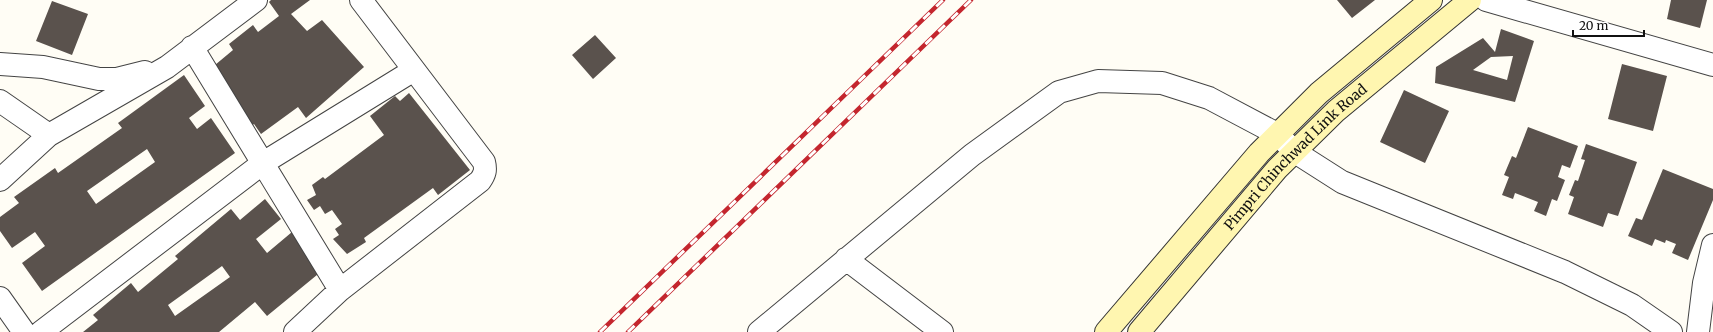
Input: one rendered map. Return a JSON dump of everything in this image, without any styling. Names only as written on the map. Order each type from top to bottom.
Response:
[{"type":"main road","name":"Pimpri Chinchwad Link Road","points":[[1106,332],[1277,134],[1319,94],[1431,0]]},
{"type":"main road","name":"Pimpri Chinchwad Link Road","points":[[1139,332],[1277,169],[1336,111],[1470,0]]},
{"type":"street","points":[[0,180],[49,135],[167,67],[256,0]]},
{"type":"street","points":[[295,332],[340,290],[480,181],[485,174],[486,168],[484,162],[361,0]]},
{"type":"street","points":[[1486,0],[1713,65]]},
{"type":"street","points":[[192,47],[340,290]]},
{"type":"street","points":[[0,64],[43,67],[99,79],[117,79],[167,67]]},
{"type":"street","points":[[40,332],[264,163],[414,70]]},
{"type":"street","points":[[759,332],[972,155],[1059,92],[1098,81],[1162,83],[1209,98],[1277,134],[1295,152],[1342,182],[1565,272],[1632,305],[1671,332]]},
{"type":"street","points":[[0,101],[49,135]]},
{"type":"street","points":[[1698,332],[1708,284],[1713,245]]},
{"type":"street","points":[[846,259],[942,332]]},
{"type":"street","points":[[0,298],[24,332]]},
{"type":"building","points":[[271,0],[310,0],[291,14],[307,31],[322,20],[364,67],[306,118],[298,107],[261,134],[254,124],[250,127],[209,70],[233,50],[229,44],[253,25],[258,32],[279,16],[269,2]]},
{"type":"building","points":[[1337,0],[1375,0],[1352,18]]},
{"type":"building","points":[[1671,0],[1707,0],[1700,28],[1667,19]]},
{"type":"building","points":[[52,1],[88,14],[72,55],[36,41]]},
{"type":"building","points":[[1501,29],[1534,41],[1515,102],[1435,83],[1436,67],[1483,38],[1495,52]],"holes":[[[1513,56],[1507,80],[1473,70],[1491,57]]]},
{"type":"building","points":[[595,35],[616,58],[593,79],[572,55]]},
{"type":"building","points":[[1622,64],[1667,76],[1653,131],[1608,119]]},
{"type":"building","points":[[184,75],[205,106],[189,118],[197,129],[211,118],[235,153],[42,291],[22,263],[45,246],[35,232],[12,248],[0,231],[0,217],[19,203],[14,197],[55,168],[58,173],[122,128],[118,123]],"holes":[[[147,149],[155,162],[96,204],[87,191]]]},
{"type":"building","points":[[1404,90],[1449,111],[1425,163],[1380,142]]},
{"type":"building","points":[[409,93],[470,170],[438,195],[433,188],[364,238],[366,242],[347,254],[333,239],[339,235],[335,229],[342,224],[332,210],[325,214],[320,206],[314,210],[307,200],[316,195],[312,185],[323,177],[325,179],[384,135],[370,116],[395,96],[400,101]]},
{"type":"building","points":[[1528,127],[1578,146],[1570,168],[1562,165],[1558,177],[1565,180],[1557,201],[1552,199],[1546,216],[1534,211],[1538,202],[1515,193],[1513,199],[1502,195],[1509,177],[1504,175],[1512,156],[1516,158]]},
{"type":"building","points":[[1586,144],[1637,162],[1618,216],[1608,213],[1603,227],[1568,214],[1574,197],[1569,195],[1575,180],[1578,181],[1585,160],[1581,159]]},
{"type":"building","points":[[1663,169],[1713,189],[1713,200],[1688,260],[1672,253],[1676,244],[1666,240],[1665,243],[1655,239],[1652,246],[1628,236],[1636,218],[1642,220]]},
{"type":"building","points":[[265,199],[281,219],[256,239],[267,253],[292,232],[323,270],[267,316],[255,302],[219,332],[83,332],[98,320],[93,315],[131,283],[138,292],[178,259],[175,256],[231,209],[240,220]],"holes":[[[222,266],[230,277],[175,316],[168,305]]]},
{"type":"railway","points":[[600,332],[943,0]]},
{"type":"railway","points":[[628,332],[971,0]]}]
